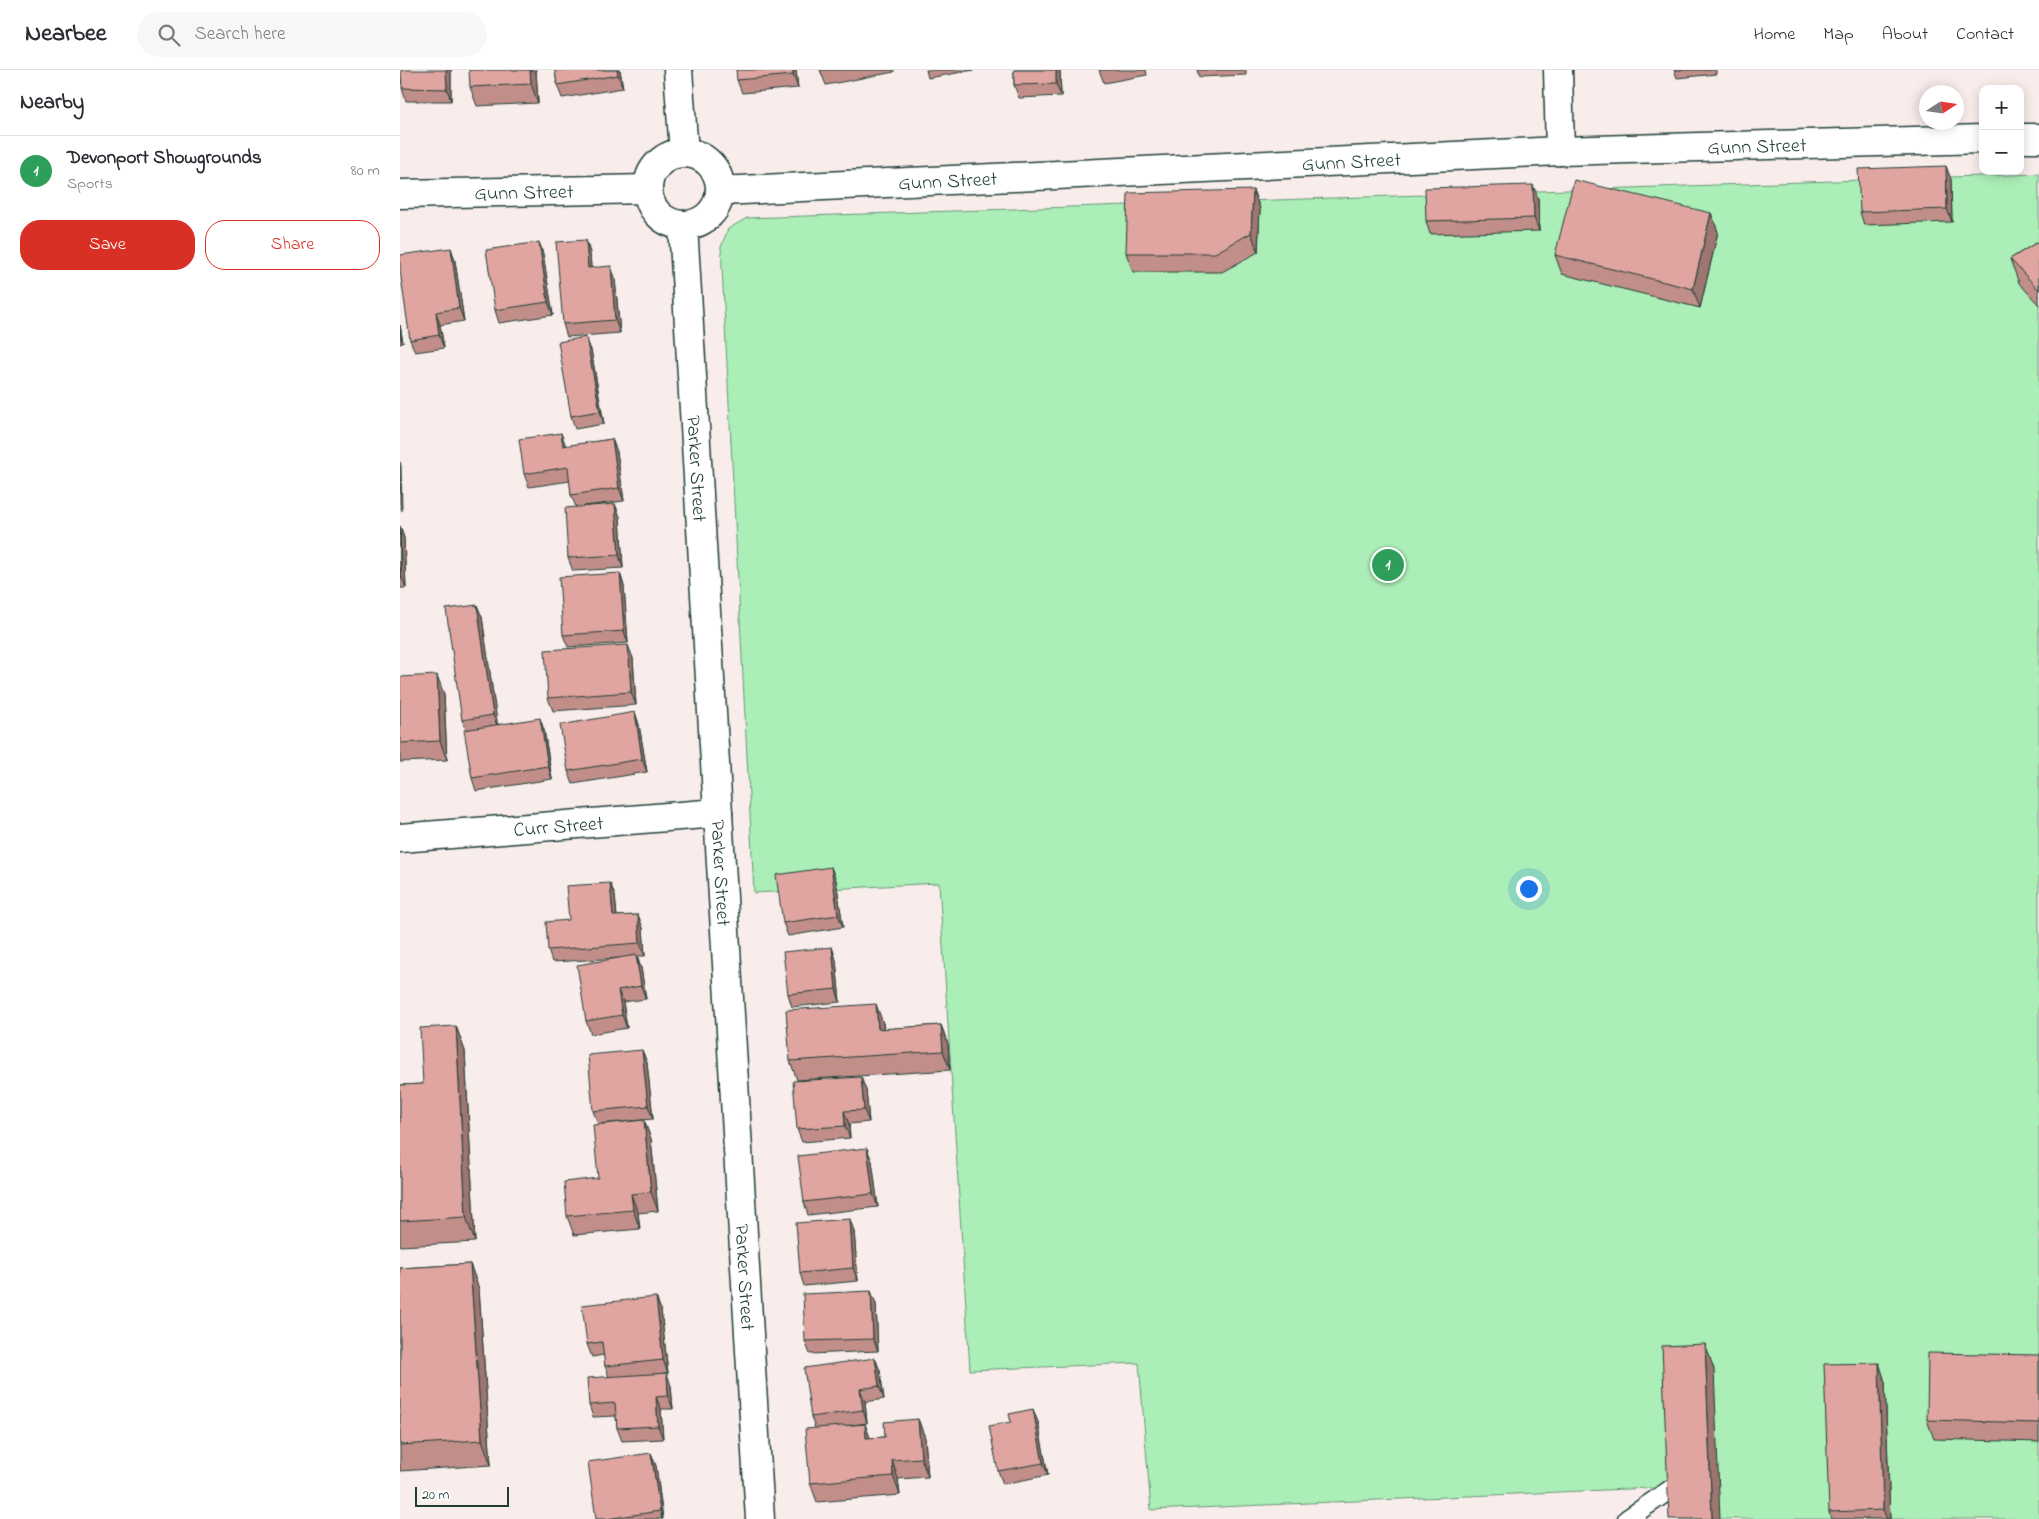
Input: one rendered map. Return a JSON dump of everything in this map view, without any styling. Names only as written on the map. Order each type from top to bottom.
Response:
[{"type":"street","points":[[678,70],[684,153]]},
{"type":"street","points":[[1558,70],[1560,151]]},
{"type":"street","points":[[2024,138],[2039,138]]},
{"type":"street","name":"Gunn Street","points":[[720,191],[1560,151],[1979,139]]},
{"type":"street","points":[[684,153],[696,155],[707,161],[715,171],[720,182],[718,203],[711,214],[701,221],[683,226],[670,223],[660,216],[650,201],[648,189],[651,176],[657,166],[667,158],[684,153]]},
{"type":"street","name":"Gunn Street","points":[[400,194],[648,189]]},
{"type":"street","name":"Parker Street","points":[[683,226],[760,1519]]},
{"type":"street","name":"Curr Street","points":[[400,838],[718,813]]},
{"type":"lane","points":[[1628,1519],[1674,1487]]},
{"type":"green space","points":[[2039,174],[2039,1519],[1675,1519],[1673,1487],[1151,1510],[1139,1363],[970,1370],[939,883],[754,893],[721,247],[728,229],[747,218]]},
{"type":"building","points":[[401,70],[446,70],[447,89],[402,88]]},
{"type":"building","points":[[469,70],[530,70],[531,84],[470,87]]},
{"type":"building","points":[[555,70],[617,70],[618,75],[557,85]]},
{"type":"building","points":[[736,70],[793,70],[793,75],[737,80]]},
{"type":"building","points":[[1014,70],[1056,70],[1056,84],[1014,85]]},
{"type":"building","points":[[1946,166],[1947,209],[1860,212],[1858,169]]},
{"type":"building","points":[[1574,180],[1711,213],[1693,289],[1555,255]]},
{"type":"building","points":[[1533,185],[1534,218],[1426,221],[1425,188]]},
{"type":"building","points":[[1253,190],[1251,233],[1215,253],[1126,253],[1128,193]]},
{"type":"building","points":[[586,240],[588,268],[611,266],[615,320],[563,324],[556,242]]},
{"type":"building","points":[[2039,241],[2039,290],[2010,259]]},
{"type":"building","points":[[539,242],[548,302],[495,310],[486,250]]},
{"type":"building","points":[[451,248],[459,308],[436,312],[439,335],[410,340],[400,270],[400,255]]},
{"type":"building","points":[[586,337],[600,411],[571,416],[558,342]]},
{"type":"building","points":[[561,433],[563,446],[612,439],[619,488],[571,495],[568,467],[524,474],[519,439]]},
{"type":"building","points":[[615,504],[619,555],[568,558],[565,508]]},
{"type":"building","points":[[400,533],[401,575],[400,575]]},
{"type":"building","points":[[620,573],[624,631],[563,635],[559,577]]},
{"type":"building","points":[[477,605],[493,715],[462,720],[446,609]]},
{"type":"building","points":[[628,645],[631,692],[548,698],[545,650]]},
{"type":"building","points":[[437,675],[440,741],[400,743],[400,677]]},
{"type":"building","points":[[635,712],[642,759],[568,771],[560,725]]},
{"type":"building","points":[[540,718],[548,766],[472,778],[464,730]]},
{"type":"building","points":[[831,867],[838,915],[783,923],[776,875]]},
{"type":"building","points":[[610,883],[613,916],[638,915],[640,943],[548,950],[546,922],[569,920],[566,886]]},
{"type":"building","points":[[832,947],[836,989],[788,994],[783,952]]},
{"type":"building","points":[[636,955],[641,986],[618,990],[622,1015],[586,1021],[577,965]]},
{"type":"building","points":[[876,1004],[878,1029],[941,1025],[943,1051],[790,1061],[786,1010]]},
{"type":"building","points":[[456,1026],[466,1217],[400,1221],[400,1085],[423,1084],[420,1028]]},
{"type":"building","points":[[642,1050],[648,1106],[593,1111],[588,1055]]},
{"type":"building","points":[[861,1077],[864,1110],[844,1111],[845,1126],[797,1129],[793,1081]]},
{"type":"building","points":[[644,1120],[651,1192],[631,1194],[633,1210],[567,1216],[564,1182],[598,1178],[593,1125]]},
{"type":"building","points":[[867,1148],[873,1194],[804,1202],[798,1156]]},
{"type":"building","points":[[850,1219],[853,1268],[800,1273],[796,1223]]},
{"type":"building","points":[[470,1264],[482,1440],[400,1445],[400,1268]]},
{"type":"building","points":[[871,1291],[873,1339],[805,1341],[803,1294]]},
{"type":"building","points":[[656,1297],[663,1360],[605,1366],[602,1342],[587,1344],[582,1305]]},
{"type":"building","points":[[1705,1344],[1712,1519],[1669,1519],[1662,1346]]},
{"type":"building","points":[[1928,1353],[2039,1355],[2039,1423],[1927,1420]]},
{"type":"building","points":[[875,1358],[879,1386],[860,1389],[863,1410],[811,1417],[804,1368]]},
{"type":"building","points":[[1879,1363],[1883,1510],[1829,1512],[1824,1364]]},
{"type":"building","points":[[667,1373],[668,1396],[656,1397],[658,1426],[617,1428],[615,1403],[589,1405],[587,1378]]},
{"type":"building","points":[[1033,1409],[1043,1463],[998,1471],[989,1426],[1011,1422],[1009,1414]]},
{"type":"building","points":[[918,1419],[921,1458],[892,1460],[893,1476],[810,1483],[805,1429],[865,1424],[866,1438],[885,1437],[884,1422]]},
{"type":"building","points":[[651,1453],[660,1511],[596,1519],[588,1462]]},
{"type":"place","name":"Devonport Showgrounds","points":[[1388,565]]}]
